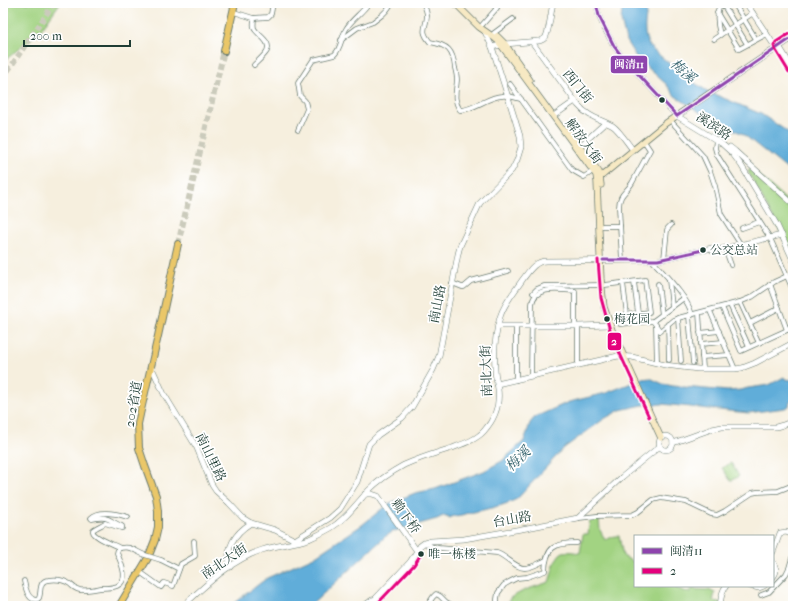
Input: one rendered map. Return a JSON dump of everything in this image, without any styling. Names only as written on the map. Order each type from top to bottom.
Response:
[{"type":"main road","points":[[224,51],[236,3]]},
{"type":"main road","name":"解放大街","points":[[455,3],[479,27],[503,44],[598,177],[604,307],[610,325],[626,356]]},
{"type":"main road","name":"解放大街","points":[[459,3],[482,25],[494,33],[596,168],[602,226],[602,260]]},
{"type":"main road","points":[[598,177],[604,174],[670,120],[793,37]]},
{"type":"main road","name":"202省道","points":[[119,606],[148,558],[154,543],[159,520],[156,496],[141,457],[138,443],[138,424],[166,304],[178,244]]},
{"type":"main road","name":"解放大街","points":[[603,285],[612,320],[632,371],[662,438]]},
{"type":"street","points":[[234,12],[254,18],[269,16],[272,13],[273,3]]},
{"type":"street","points":[[298,130],[307,109],[306,104],[300,96],[298,86],[299,81],[313,60],[336,54],[346,28],[369,3]]},
{"type":"street","points":[[341,40],[357,28],[373,22],[382,15],[392,3]]},
{"type":"street","points":[[423,3],[427,16],[424,28],[425,34],[430,42],[447,48],[454,57],[457,77],[456,101],[460,110],[466,110],[500,96],[521,99]]},
{"type":"street","points":[[482,25],[497,8],[491,3]]},
{"type":"street","points":[[492,48],[503,44],[542,40],[546,36],[553,3]]},
{"type":"street","name":"溪滨路","points":[[596,3],[601,21],[614,46],[623,58],[679,114],[730,150],[782,235],[793,260]]},
{"type":"street","points":[[720,35],[717,13],[721,3]]},
{"type":"street","points":[[721,3],[748,44]]},
{"type":"street","points":[[734,3],[756,39]]},
{"type":"street","points":[[746,3],[793,68]]},
{"type":"street","points":[[717,13],[739,49],[767,34]]},
{"type":"street","points":[[714,39],[753,13]]},
{"type":"street","points":[[254,18],[254,28],[264,39],[268,49],[254,65]]},
{"type":"street","points":[[494,33],[513,19]]},
{"type":"street","name":"南山路","points":[[289,544],[330,518],[340,509],[357,482],[369,444],[378,435],[402,418],[417,400],[438,361],[460,246],[478,205],[512,170],[516,163],[521,147],[520,139],[492,48],[485,32]]},
{"type":"street","name":"西门街","points":[[532,42],[575,102],[584,111],[598,120],[615,127],[633,150]]},
{"type":"street","points":[[510,84],[571,169],[584,177],[590,173]]},
{"type":"street","points":[[555,115],[575,102]]},
{"type":"street","points":[[670,120],[703,156],[715,186],[721,214],[741,245]]},
{"type":"street","points":[[580,146],[605,123]]},
{"type":"street","points":[[622,260],[619,207],[620,200],[624,191],[630,185],[650,150],[644,141]]},
{"type":"street","points":[[793,204],[735,151],[718,141],[715,148],[718,155],[770,238],[793,290]]},
{"type":"street","points":[[742,228],[760,222]]},
{"type":"street","points":[[664,259],[667,230],[671,225]]},
{"type":"street","points":[[602,226],[620,226]]},
{"type":"street","name":"南北大街","points":[[297,540],[310,538],[336,524],[345,517],[375,484],[404,465],[465,443],[481,434],[489,426],[496,411],[498,398],[494,357],[501,314],[530,269],[536,263],[542,261],[664,259],[712,248],[713,251],[782,235]]},
{"type":"street","points":[[725,248],[731,265]]},
{"type":"street","points":[[652,260],[690,307],[693,363]]},
{"type":"street","points":[[452,283],[464,287],[471,281],[508,271]]},
{"type":"street","points":[[655,323],[660,331],[678,318],[710,311],[752,297],[770,284],[787,276]]},
{"type":"street","points":[[533,293],[537,289],[547,286],[603,285],[645,280],[649,312],[627,315],[623,283]]},
{"type":"street","points":[[669,280],[672,307]]},
{"type":"street","points":[[634,282],[638,313]]},
{"type":"street","points":[[658,284],[662,315]]},
{"type":"street","points":[[770,284],[787,330]]},
{"type":"street","points":[[532,376],[532,304],[533,299],[540,292],[548,290],[575,290],[578,365]]},
{"type":"street","points":[[656,363],[655,323],[662,315],[684,298]]},
{"type":"street","points":[[740,302],[759,343]]},
{"type":"street","points":[[730,305],[749,347]]},
{"type":"street","points":[[722,307],[741,351],[787,330],[793,322]]},
{"type":"street","points":[[750,323],[779,308]]},
{"type":"street","points":[[710,311],[735,368]]},
{"type":"street","points":[[699,313],[703,369]]},
{"type":"street","points":[[678,318],[681,361]]},
{"type":"street","points":[[620,324],[655,323]]},
{"type":"street","points":[[668,324],[669,360]]},
{"type":"street","points":[[498,326],[610,325]]},
{"type":"street","points":[[516,326],[516,380]]},
{"type":"street","points":[[700,333],[719,331]]},
{"type":"street","points":[[701,344],[724,342]]},
{"type":"street","points":[[497,384],[618,356],[626,356],[671,366],[703,369],[742,368],[755,363],[793,343]]},
{"type":"street","points":[[702,357],[729,355]]},
{"type":"street","name":"南山里路","points":[[151,366],[164,394],[197,448],[214,488],[243,518],[251,523],[276,530],[297,540]]},
{"type":"street","points":[[660,446],[664,450],[668,450],[672,448],[673,444],[722,427],[776,427],[793,421]]},
{"type":"street","points":[[578,518],[617,482],[660,446],[662,438],[665,436],[670,438],[673,441],[673,444]]},
{"type":"street","points":[[375,484],[379,498]]},
{"type":"street","points":[[578,518],[602,515],[632,515],[653,500],[661,498],[686,502],[710,514],[717,514],[723,512],[752,493],[778,491],[793,485]]},
{"type":"street","points":[[365,494],[372,494],[379,498]]},
{"type":"street","name":"赖下桥","points":[[379,498],[417,551]]},
{"type":"street","points":[[128,517],[114,514],[99,514],[92,516],[90,518],[92,519],[100,517],[108,518],[122,526],[122,528],[120,528],[105,523],[93,531],[93,534],[120,548],[126,547],[132,549],[138,553],[161,560],[179,569]]},
{"type":"street","name":"台山路","points":[[424,543],[431,541],[464,539],[578,518]]},
{"type":"street","points":[[230,567],[228,558],[231,545],[237,534],[251,523]]},
{"type":"street","points":[[774,549],[780,532],[786,532],[793,535]]},
{"type":"street","points":[[140,572],[161,587],[164,583],[173,586],[181,564],[196,556],[194,541]]},
{"type":"street","points":[[370,606],[410,562],[424,543],[439,548],[497,553],[505,556],[523,568],[528,568],[546,560]]},
{"type":"street","points":[[497,606],[496,599],[498,593],[504,585],[514,579],[527,578],[545,571],[546,560],[554,547],[568,543],[577,543]]},
{"type":"street","name":"南北大街","points":[[183,606],[230,567],[248,556],[275,546],[289,544]]},
{"type":"street","points":[[24,581],[30,597],[34,600],[37,600],[40,597],[42,583],[46,580],[64,581],[75,588],[83,590],[115,586],[121,583],[124,577],[123,567],[117,553],[118,549],[120,548]]},
{"type":"street","points":[[774,587],[786,574],[793,557]]},
{"type":"street","points":[[774,564],[776,574],[774,576]]},
{"type":"street","points":[[720,606],[723,590],[725,587]]},
{"type":"street","points":[[761,595],[769,592],[774,587]]},
{"type":"street","points":[[427,606],[436,594],[452,606]]},
{"type":"street","points":[[364,606],[375,599]]},
{"type":"green space","points":[[3,3],[60,3],[40,31],[3,62]]},
{"type":"green space","points":[[752,169],[793,206],[793,255],[748,172]]},
{"type":"green space","points":[[731,463],[739,476],[731,481],[722,468]]},
{"type":"green space","points":[[599,519],[600,530],[605,540],[619,536],[623,556],[634,562],[634,587],[673,587],[690,593],[691,589],[709,590],[715,593],[713,601],[723,603],[723,606],[507,606],[510,598],[525,590],[549,582],[560,554],[563,552],[580,553],[583,534],[588,534],[590,520]]},
{"type":"water","points":[[623,3],[648,3],[645,33],[649,45],[653,50],[690,80],[707,91],[761,114],[793,137],[793,174],[743,134],[709,118],[675,96],[666,84],[636,57],[626,41],[621,20]]},
{"type":"water","name":"梅溪","points":[[784,377],[785,379],[793,380],[793,400],[790,402],[789,406],[785,408],[748,413],[662,404],[643,405],[620,410],[604,419],[564,448],[517,499],[505,504],[463,515],[449,518],[448,516],[443,516],[394,531],[386,536],[310,606],[230,606],[267,578],[314,557],[362,525],[388,504],[415,493],[435,489],[484,471],[502,461],[523,442],[530,423],[535,417],[569,402],[606,393],[642,379],[650,378],[663,384],[673,386],[728,391],[769,385]]},
{"type":"tunnel","points":[[3,78],[54,3]]},
{"type":"tunnel","points":[[178,244],[224,51]]},
{"type":"transit line","name":"闽清11","points":[[596,3],[599,16],[614,46],[623,58],[677,116]]},
{"type":"transit line","name":"2","points":[[789,72],[774,46],[776,42],[790,33]]},
{"type":"transit line","name":"闽清11","points":[[677,116],[793,37]]},
{"type":"transit line","name":"闽清11","points":[[603,260],[658,260],[703,250]]},
{"type":"transit line","name":"2","points":[[598,260],[601,298],[611,334],[649,417]]},
{"type":"transit line","name":"2","points":[[373,606],[379,602],[414,565],[421,554]]},
{"type":"place","name":"公交总站","points":[[703,250]]},
{"type":"place","name":"梅花园","points":[[607,319]]},
{"type":"place","name":"唯一栋楼","points":[[421,554]]}]
